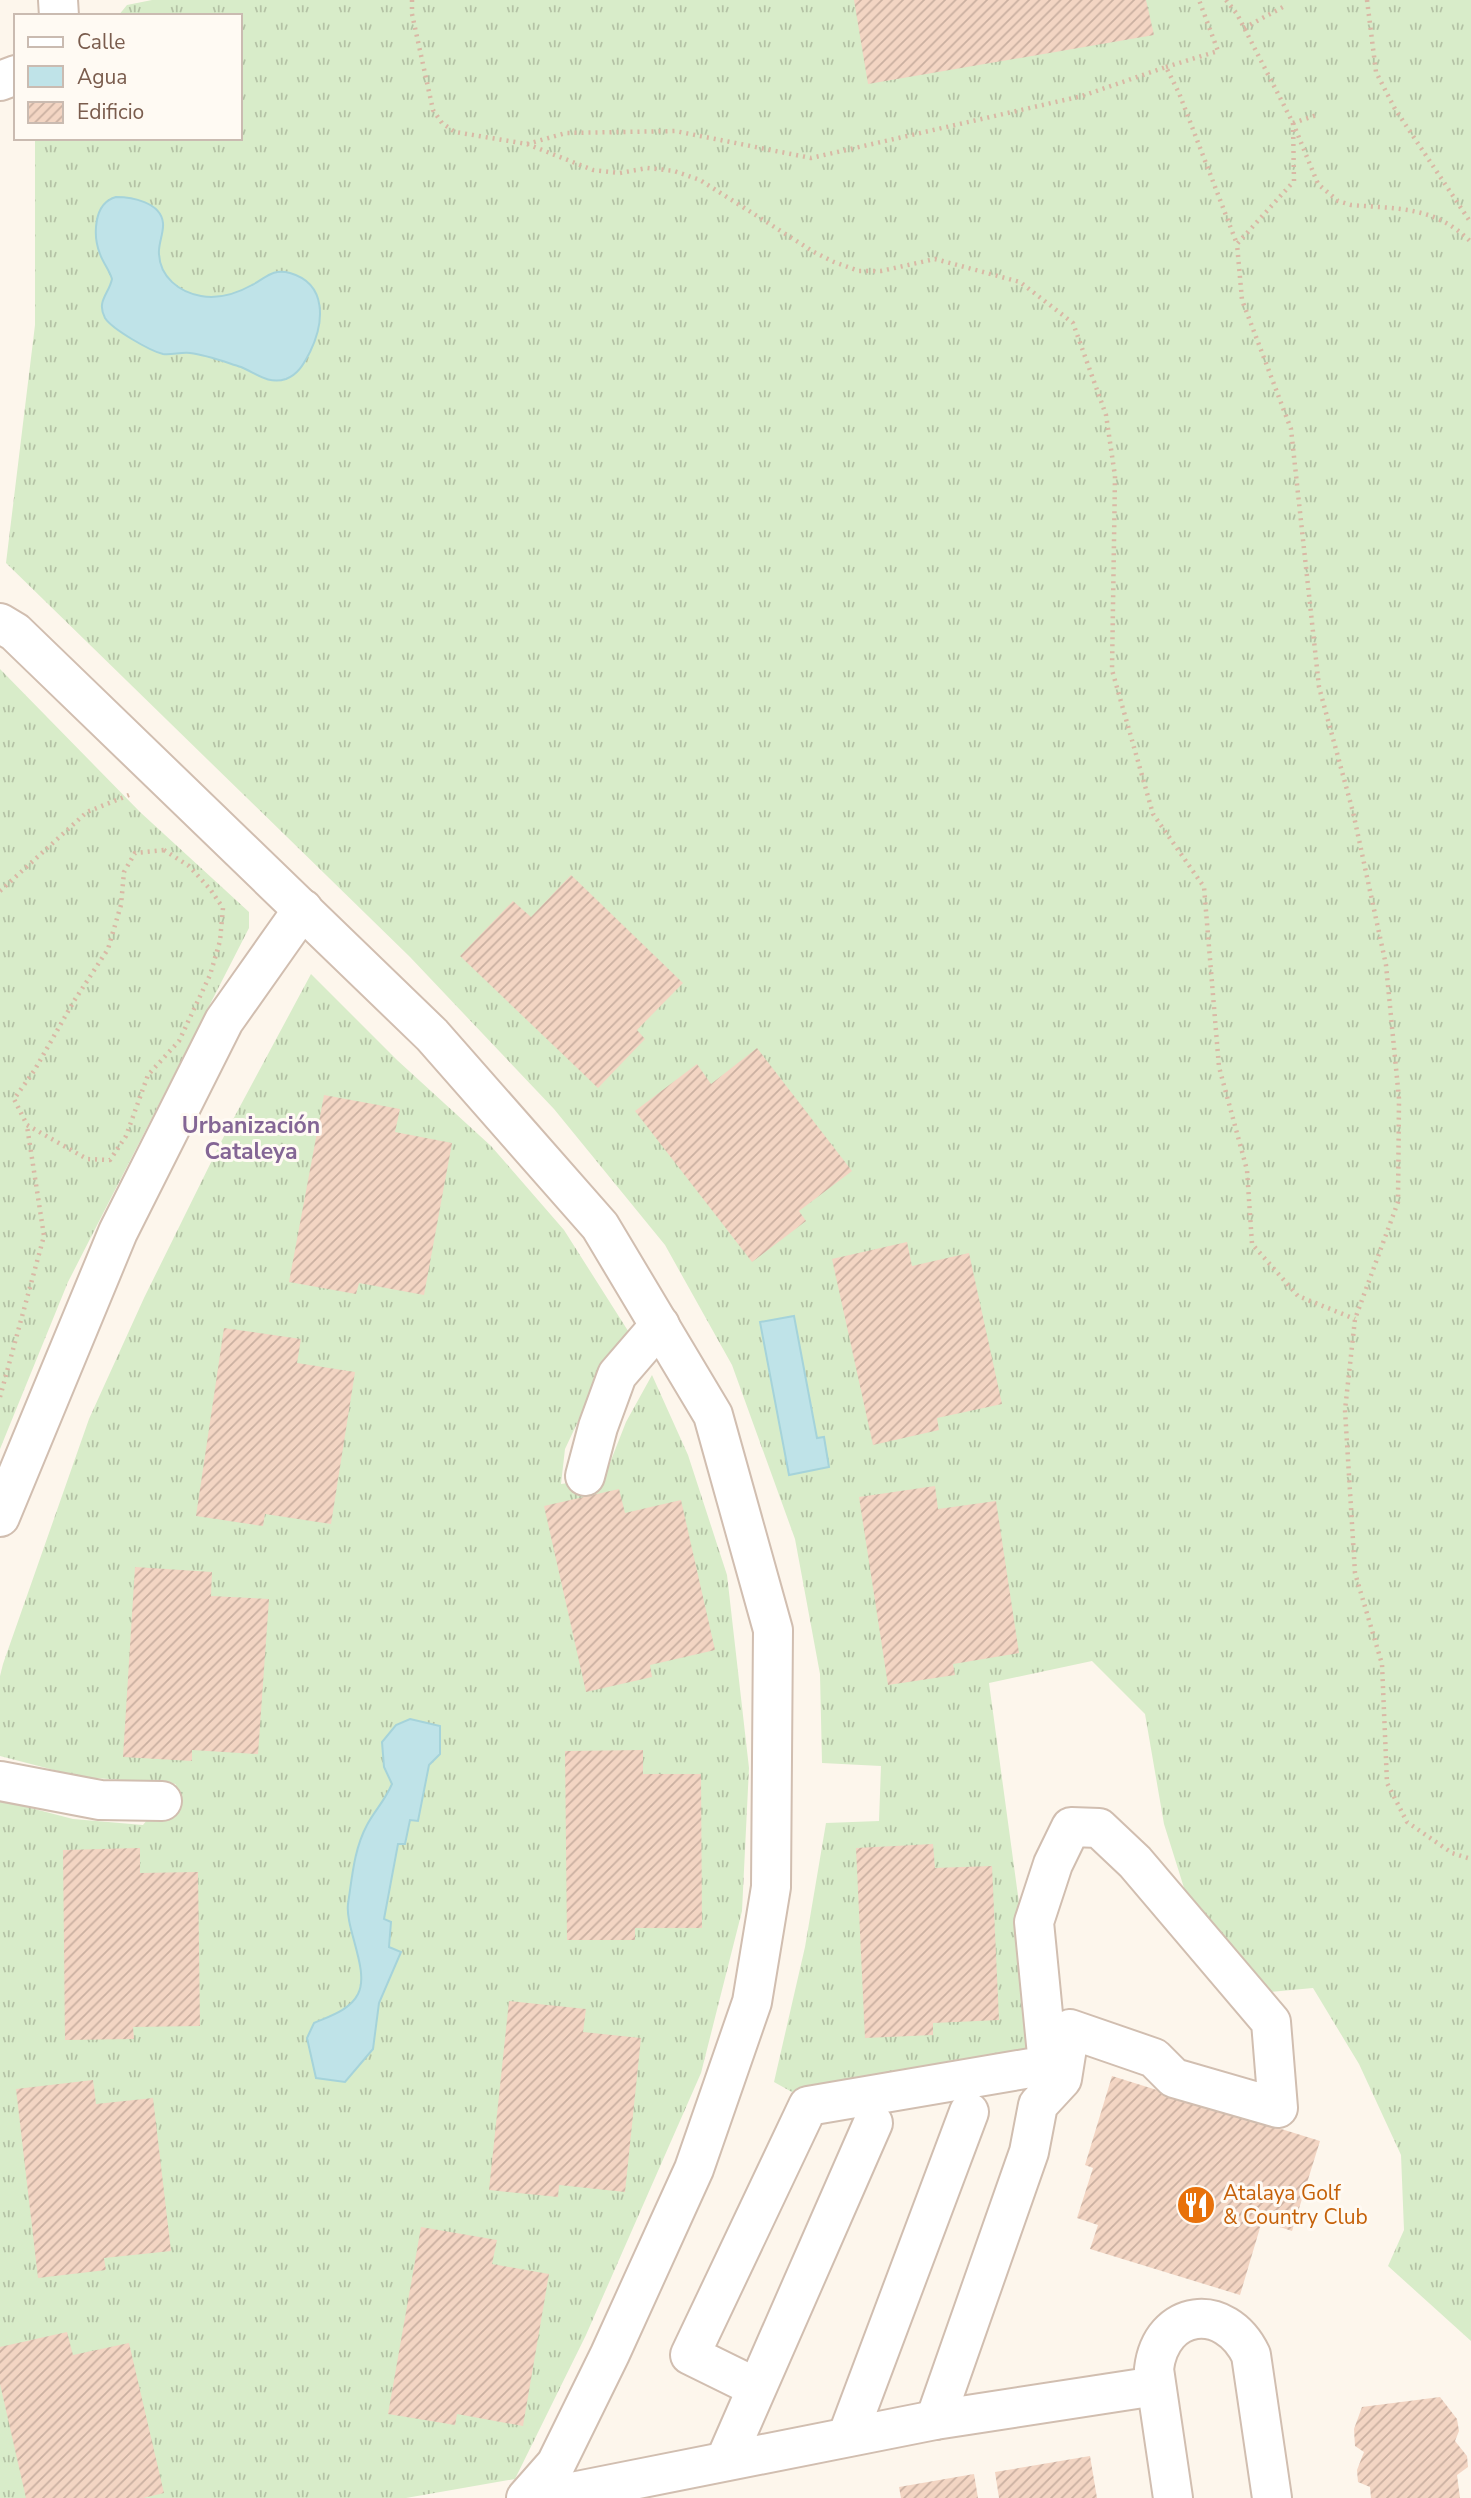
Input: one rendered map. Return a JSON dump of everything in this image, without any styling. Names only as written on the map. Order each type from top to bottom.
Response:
[{"type":"street","points":[[0,623],[15,632],[169,778],[432,1035],[600,1226],[713,1415],[773,1630],[771,1887],[752,2002],[694,2169],[610,2354],[562,2454],[526,2498]]},
{"type":"street","points":[[0,1517],[118,1232],[224,1021],[303,909]]},
{"type":"street","points":[[585,1476],[598,1427],[617,1374],[660,1325]]},
{"type":"street","points":[[0,1781],[100,1800],[162,1801]]},
{"type":"street","points":[[755,2387],[690,2356],[808,2106],[1048,2064],[1034,1922],[1053,1864],[1071,1827],[1100,1828],[1135,1861],[1271,2022],[1278,2108],[1174,2078],[1154,2058],[1070,2029],[1062,2079],[1038,2105],[1029,2152],[935,2420]]},
{"type":"street","points":[[847,2437],[969,2112]]},
{"type":"street","points":[[725,2461],[755,2387],[873,2123]]},
{"type":"street","points":[[1173,2498],[1154,2369],[1156,2353],[1163,2339],[1174,2328],[1204,2318],[1220,2321],[1234,2329],[1251,2355],[1272,2498]]},
{"type":"street","points":[[542,2498],[935,2420],[1156,2386]]},
{"type":"path","points":[[412,0],[412,14],[433,110],[442,123],[455,132],[527,144],[593,170],[620,173],[647,168],[674,171],[700,180],[834,262],[859,271],[881,271],[935,259],[1020,282],[1073,323],[1107,415],[1115,476],[1112,670],[1153,814],[1203,887],[1219,1067],[1247,1170],[1252,1244],[1298,1296],[1355,1319]]},
{"type":"path","points":[[527,144],[566,132],[676,131],[811,158],[1082,96],[1217,51],[1199,0]]},
{"type":"path","points":[[1226,0],[1237,13],[1293,122],[1312,172],[1327,194],[1350,205],[1433,215],[1457,228],[1471,242]]},
{"type":"path","points":[[1367,0],[1376,72],[1395,109],[1471,223]]},
{"type":"path","points":[[1244,28],[1283,7]]},
{"type":"path","points":[[1166,67],[1179,93],[1237,244],[1242,300],[1291,429],[1319,687],[1353,812],[1386,965],[1399,1099],[1398,1202],[1355,1319],[1345,1410],[1355,1573],[1382,1664],[1387,1783],[1407,1822],[1452,1853],[1471,1859]]},
{"type":"path","points":[[1293,122],[1317,115]]},
{"type":"path","points":[[1237,244],[1294,181],[1293,122]]},
{"type":"path","points":[[0,891],[87,812],[169,778]]},
{"type":"path","points":[[0,1397],[44,1236],[27,1125],[14,1099],[108,949],[121,905],[124,872],[135,853],[164,850],[189,866],[223,908],[220,941],[210,975],[179,1041],[148,1075],[126,1136],[110,1160],[88,1159],[27,1125]]},
{"type":"green space","name":"Atalaya Golf & Country Club","points":[[152,0],[1471,0],[1471,2341],[1388,2266],[1404,2230],[1401,2155],[1359,2064],[1313,1988],[1260,1993],[1190,1907],[1164,1824],[1145,1714],[1092,1661],[989,1683],[1040,2057],[799,2096],[774,2082],[805,1947],[826,1823],[879,1821],[881,1766],[822,1763],[820,1674],[795,1539],[732,1365],[665,1245],[554,1109],[410,957],[6,563],[35,325],[35,140],[242,140],[242,14],[120,14],[127,5]]},
{"type":"green space","points":[[0,669],[140,812],[249,912],[249,928],[68,1282],[0,1449]]},
{"type":"green space","points":[[311,974],[397,1060],[491,1146],[564,1230],[630,1334],[606,1362],[565,1449],[561,1484],[604,1478],[626,1422],[652,1375],[688,1455],[727,1575],[749,1768],[742,1911],[701,2073],[586,2335],[515,2479],[406,2498],[0,2498],[0,1800],[73,1819],[143,1825],[176,1784],[81,1777],[0,1756],[0,1676],[89,1419],[144,1298],[222,1140]]},
{"type":"water","points":[[116,197],[144,202],[157,210],[163,223],[160,262],[172,282],[185,291],[207,297],[227,295],[278,272],[302,278],[311,286],[317,295],[320,317],[315,341],[298,371],[286,379],[273,380],[203,355],[163,354],[149,349],[109,323],[102,307],[112,279],[100,254],[96,230],[103,206]]},
{"type":"water","points":[[794,1316],[817,1438],[824,1437],[829,1467],[789,1475],[760,1322]]},
{"type":"water","points":[[410,1719],[440,1726],[440,1754],[429,1765],[418,1821],[410,1820],[405,1844],[398,1844],[384,1919],[391,1922],[389,1947],[401,1952],[379,2003],[373,2049],[345,2082],[316,2078],[307,2038],[314,2023],[350,2004],[361,1985],[348,1904],[359,1844],[392,1784],[384,1767],[382,1742],[396,1725]]},
{"type":"building","points":[[854,0],[1146,0],[1154,35],[868,84]]},
{"type":"building","points":[[571,875],[683,983],[637,1030],[645,1039],[598,1088],[460,956],[513,901],[531,917]]},
{"type":"building","points":[[757,1048],[852,1171],[799,1211],[806,1221],[752,1262],[635,1111],[697,1064],[711,1084]]},
{"type":"building","points":[[324,1095],[400,1109],[395,1132],[452,1143],[424,1295],[359,1283],[356,1294],[289,1282]]},
{"type":"building","points":[[907,1242],[912,1266],[969,1253],[1002,1404],[937,1418],[939,1430],[873,1445],[832,1259]]},
{"type":"building","points":[[224,1328],[301,1339],[297,1363],[355,1372],[331,1524],[265,1514],[263,1526],[196,1516]]},
{"type":"building","points":[[935,1486],[938,1509],[996,1501],[1019,1653],[953,1664],[955,1675],[888,1685],[859,1497]]},
{"type":"building","points":[[619,1489],[625,1513],[681,1500],[715,1650],[650,1665],[652,1677],[586,1692],[544,1506]]},
{"type":"building","points":[[135,1567],[212,1572],[211,1596],[269,1599],[258,1754],[192,1750],[192,1761],[123,1757]]},
{"type":"building","points":[[643,1750],[643,1774],[701,1774],[702,1928],[635,1928],[635,1940],[567,1940],[565,1751]]},
{"type":"building","points":[[933,1844],[935,1868],[992,1866],[999,2020],[933,2023],[933,2035],[865,2038],[856,1848]]},
{"type":"building","points":[[140,1848],[140,1873],[198,1872],[200,2026],[133,2027],[134,2039],[65,2040],[63,1850]]},
{"type":"building","points":[[509,2001],[586,2009],[583,2032],[641,2038],[625,2192],[559,2185],[558,2197],[489,2190]]},
{"type":"building","points":[[1112,2076],[1320,2141],[1292,2231],[1262,2221],[1240,2295],[1090,2249],[1098,2225],[1077,2218],[1093,2168],[1085,2165]]},
{"type":"building","points":[[93,2080],[96,2104],[153,2098],[171,2251],[104,2258],[106,2270],[38,2278],[16,2089]]},
{"type":"building","points":[[421,2227],[497,2240],[492,2264],[549,2274],[523,2426],[457,2414],[455,2425],[388,2414]]},
{"type":"building","points":[[67,2332],[73,2355],[129,2343],[164,2493],[143,2498],[26,2498],[0,2384],[0,2347]]},
{"type":"building","points":[[1440,2397],[1457,2419],[1459,2431],[1455,2441],[1467,2456],[1468,2467],[1457,2475],[1460,2498],[1371,2498],[1370,2487],[1358,2482],[1357,2470],[1364,2452],[1355,2446],[1354,2429],[1362,2407]]},
{"type":"building","points":[[1090,2456],[1097,2498],[999,2498],[995,2472]]},
{"type":"building","points":[[974,2474],[978,2498],[901,2498],[899,2487]]},
{"type":"place","name":"Atalaya Golf & Country Club","points":[[1196,2205]]},
{"type":"district","name":"Urbanización Cataleya","points":[[251,1138]]}]
